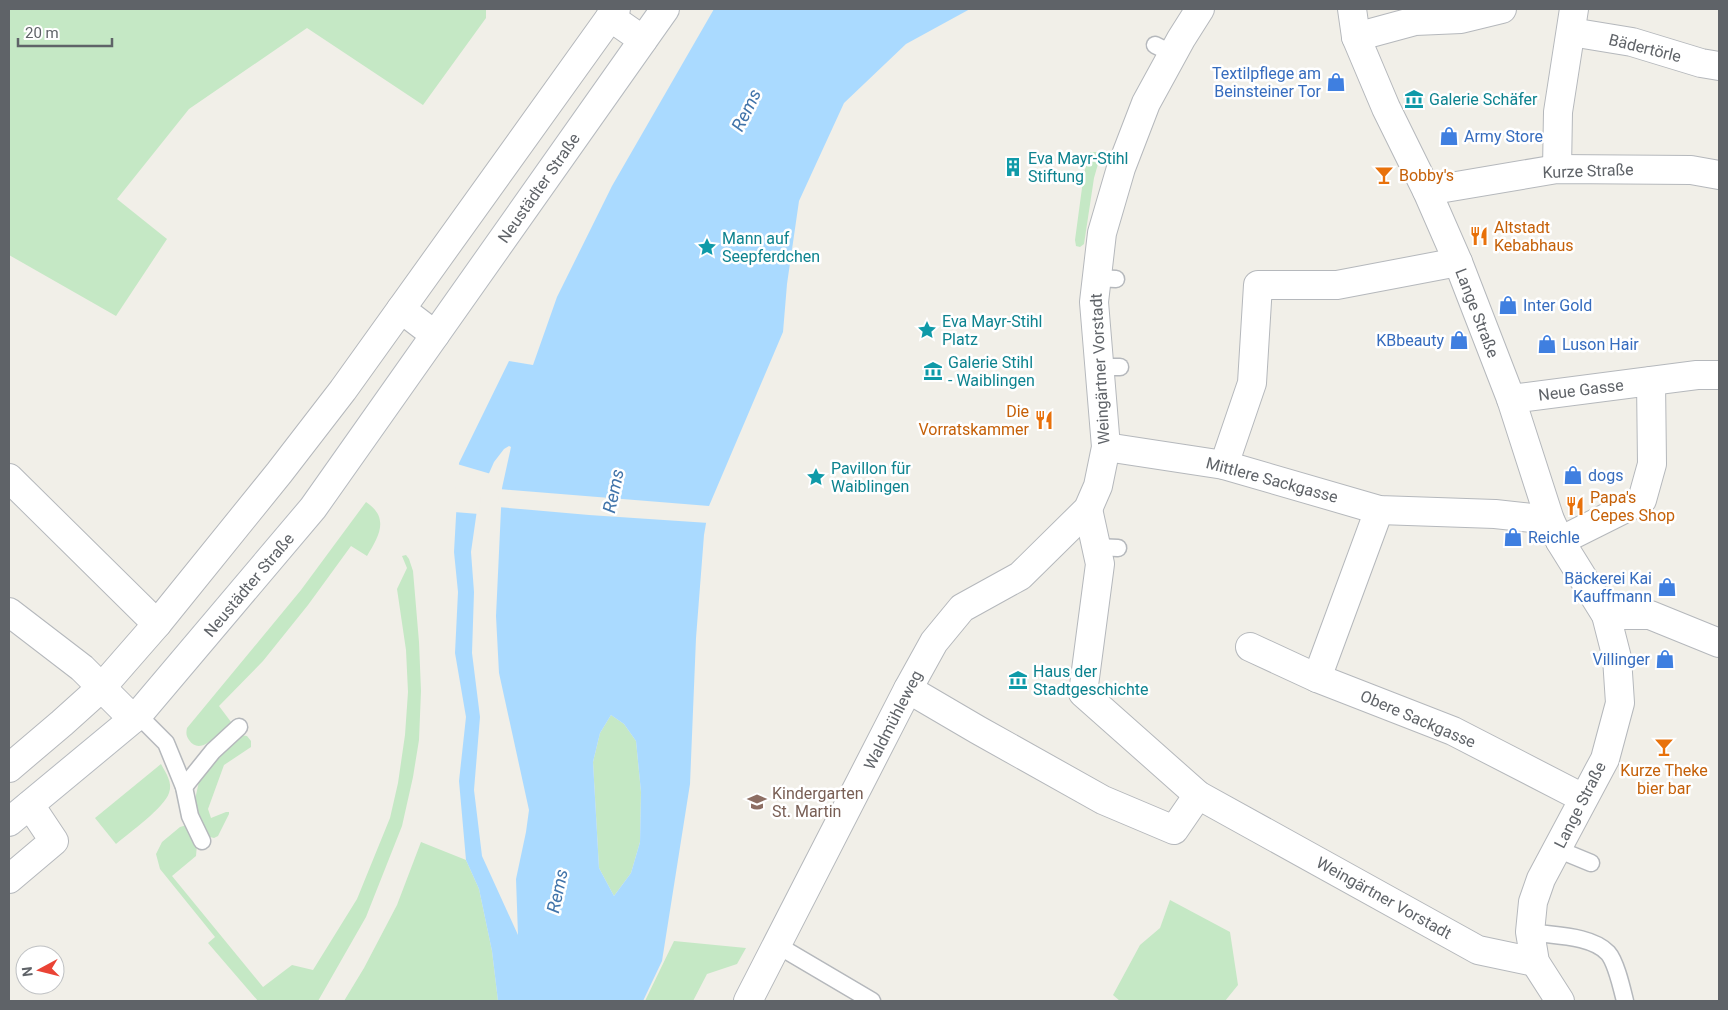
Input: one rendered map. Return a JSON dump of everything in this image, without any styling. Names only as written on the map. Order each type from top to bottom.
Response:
[{"type":"street","name":"Neustädter Straße","points":[[9,822],[135,717],[313,508],[665,9]]},
{"type":"street","name":"Weingärtner Vorstadt","points":[[1061,536],[1088,509],[1098,486],[1106,447],[1109,367],[1094,302],[1106,278],[1102,233],[1121,168],[1131,118],[1146,103],[1164,50],[1200,9]]},
{"type":"street","name":"Lange Straße","points":[[1352,9],[1356,37],[1386,108],[1427,191],[1458,262],[1511,399],[1555,530],[1606,615],[1617,658],[1620,703],[1605,760],[1541,879],[1533,902],[1530,932],[1535,962]]},
{"type":"street","points":[[1356,37],[1415,21],[1461,20],[1502,9]]},
{"type":"street","points":[[9,768],[102,687],[157,624],[331,405],[613,13],[643,40]]},
{"type":"street","name":"Bädertörle","points":[[1557,169],[1558,112],[1573,20],[1632,42],[1701,63],[1719,66]]},
{"type":"street","name":"Kurze Straße","points":[[1427,191],[1557,169],[1691,170],[1719,175]]},
{"type":"street","points":[[1224,465],[1252,384],[1258,285],[1337,285],[1458,262]]},
{"type":"street","points":[[401,310],[435,335]]},
{"type":"street","name":"Neue Gasse","points":[[1511,399],[1697,375],[1719,375]]},
{"type":"street","points":[[1555,530],[1642,500],[1652,464],[1651,381]]},
{"type":"street","name":"Mittlere Sackgasse","points":[[1106,447],[1224,465],[1379,510],[1495,514],[1555,530]]},
{"type":"street","points":[[9,478],[157,624]]},
{"type":"street","name":"Weingärtner Vorstadt","points":[[1088,509],[1107,548],[1100,564],[1083,693],[1198,795],[1478,950],[1535,962]]},
{"type":"street","points":[[1317,678],[1379,510]]},
{"type":"street","name":"Waldmühleweg","points":[[748,1001],[934,642],[962,608],[1020,576],[1061,536]]},
{"type":"street","points":[[9,612],[82,668],[135,717]]},
{"type":"street","points":[[1606,615],[1650,615],[1719,644]]},
{"type":"street","name":"Obere Sackgasse","points":[[1250,647],[1317,678],[1453,731],[1583,798]]},
{"type":"street","points":[[908,689],[1103,800],[1174,830],[1198,795]]},
{"type":"street","points":[[9,879],[54,841],[30,805]]},
{"type":"street","points":[[1535,962],[1560,1001]]},
{"type":"lane","points":[[135,717],[166,743],[184,787],[190,816],[202,841]]},
{"type":"lane","points":[[184,787],[213,751],[239,727]]},
{"type":"lane","points":[[1557,849],[1591,863]]},
{"type":"lane","points":[[1530,932],[1588,940],[1608,954],[1619,978],[1625,1001]]},
{"type":"lane","points":[[777,945],[872,1001]]},
{"type":"green space","points":[[9,9],[486,9],[486,18],[423,105],[307,28],[189,109],[117,199],[167,239],[116,316],[9,255]]},
{"type":"green space","points":[[1090,152],[1099,152],[1100,157],[1094,178],[1084,244],[1080,247],[1076,246],[1075,240],[1084,173]]},
{"type":"green space","points":[[366,502],[378,514],[380,521],[378,534],[367,556],[351,546],[308,605],[263,661],[219,706],[231,722],[211,741],[199,746],[194,745],[187,737],[187,728],[301,590]]},
{"type":"green space","points":[[406,555],[413,571],[421,691],[419,740],[402,826],[366,917],[318,1001],[258,1001],[208,943],[215,937],[160,869],[156,854],[162,842],[180,827],[187,825],[197,844],[196,856],[172,876],[263,987],[292,965],[313,970],[357,899],[390,818],[398,783],[405,735],[408,692],[406,650],[397,589],[407,568],[402,556]]},
{"type":"green space","points":[[611,715],[624,724],[636,741],[641,792],[640,842],[631,873],[614,896],[599,868],[593,762],[600,733]]},
{"type":"green space","points":[[241,735],[247,736],[251,741],[251,747],[224,765],[208,809],[211,818],[226,812],[229,812],[229,814],[218,836],[210,837],[194,810],[200,777],[206,767]]},
{"type":"green space","points":[[161,764],[170,786],[166,799],[153,813],[116,844],[95,818]]},
{"type":"green space","points":[[421,842],[466,860],[479,889],[492,951],[498,1001],[344,1001],[364,968],[397,905]]},
{"type":"green space","points":[[1170,900],[1230,932],[1238,985],[1225,1001],[1120,1001],[1113,995],[1140,945],[1160,928]]},
{"type":"green space","points":[[674,941],[746,948],[737,964],[707,974],[693,1001],[645,1001]]},
{"type":"water","name":"Rems","points":[[714,9],[970,9],[906,44],[844,103],[799,201],[787,284],[783,332],[709,506],[704,535],[696,638],[690,784],[662,961],[643,1001],[498,1001],[492,951],[479,889],[466,860],[459,781],[466,717],[455,653],[458,592],[454,552],[459,463],[509,361],[533,365],[557,297],[612,186]],"holes":[[[509,446],[511,447],[502,488],[496,616],[499,673],[529,810],[516,879],[518,935],[482,856],[474,790],[480,717],[472,653],[474,592],[471,552],[479,496],[494,462],[504,449]],[[611,715],[624,724],[636,741],[641,792],[640,842],[631,873],[614,896],[599,868],[593,762],[600,733]]]},
{"type":"pier","points":[[457,464],[491,474],[481,497],[479,514],[454,512]]},
{"type":"pier","points":[[499,489],[712,506],[709,523],[589,515],[498,507]]},
{"type":"place","name":"Textilpflege am Beinsteiner Tor","points":[[1336,82]]},
{"type":"place","name":"Galerie Schäfer","points":[[1414,99]]},
{"type":"place","name":"Army Store","points":[[1449,136]]},
{"type":"place","name":"Eva Mayr-Stihl Stiftung","points":[[1013,167]]},
{"type":"place","name":"Bobby's","points":[[1384,175]]},
{"type":"place","name":"Altstadt Kebabhaus","points":[[1479,236]]},
{"type":"place","name":"Mann auf Seepferdchen","points":[[707,247]]},
{"type":"place","name":"Inter Gold","points":[[1508,305]]},
{"type":"place","name":"Eva Mayr-Stihl Platz","points":[[927,330]]},
{"type":"place","name":"KBbeauty","points":[[1459,340]]},
{"type":"place","name":"Luson Hair","points":[[1547,344]]},
{"type":"place","name":"Galerie Stihl - Waiblingen","points":[[933,371]]},
{"type":"place","name":"Die Vorratskammer","points":[[1044,420]]},
{"type":"place","name":"dogs","points":[[1573,475]]},
{"type":"place","name":"Pavillon für Waiblingen","points":[[816,477]]},
{"type":"place","name":"Papa's Cepes Shop","points":[[1575,506]]},
{"type":"place","name":"Reichle","points":[[1513,537]]},
{"type":"place","name":"Bäckerei Kai Kauffmann","points":[[1667,587]]},
{"type":"place","name":"Villinger","points":[[1665,659]]},
{"type":"place","name":"Haus der Stadtgeschichte","points":[[1018,680]]},
{"type":"place","name":"Kurze Theke bier bar","points":[[1664,747]]},
{"type":"place","name":"Kindergarten St. Martin","points":[[757,802]]}]
